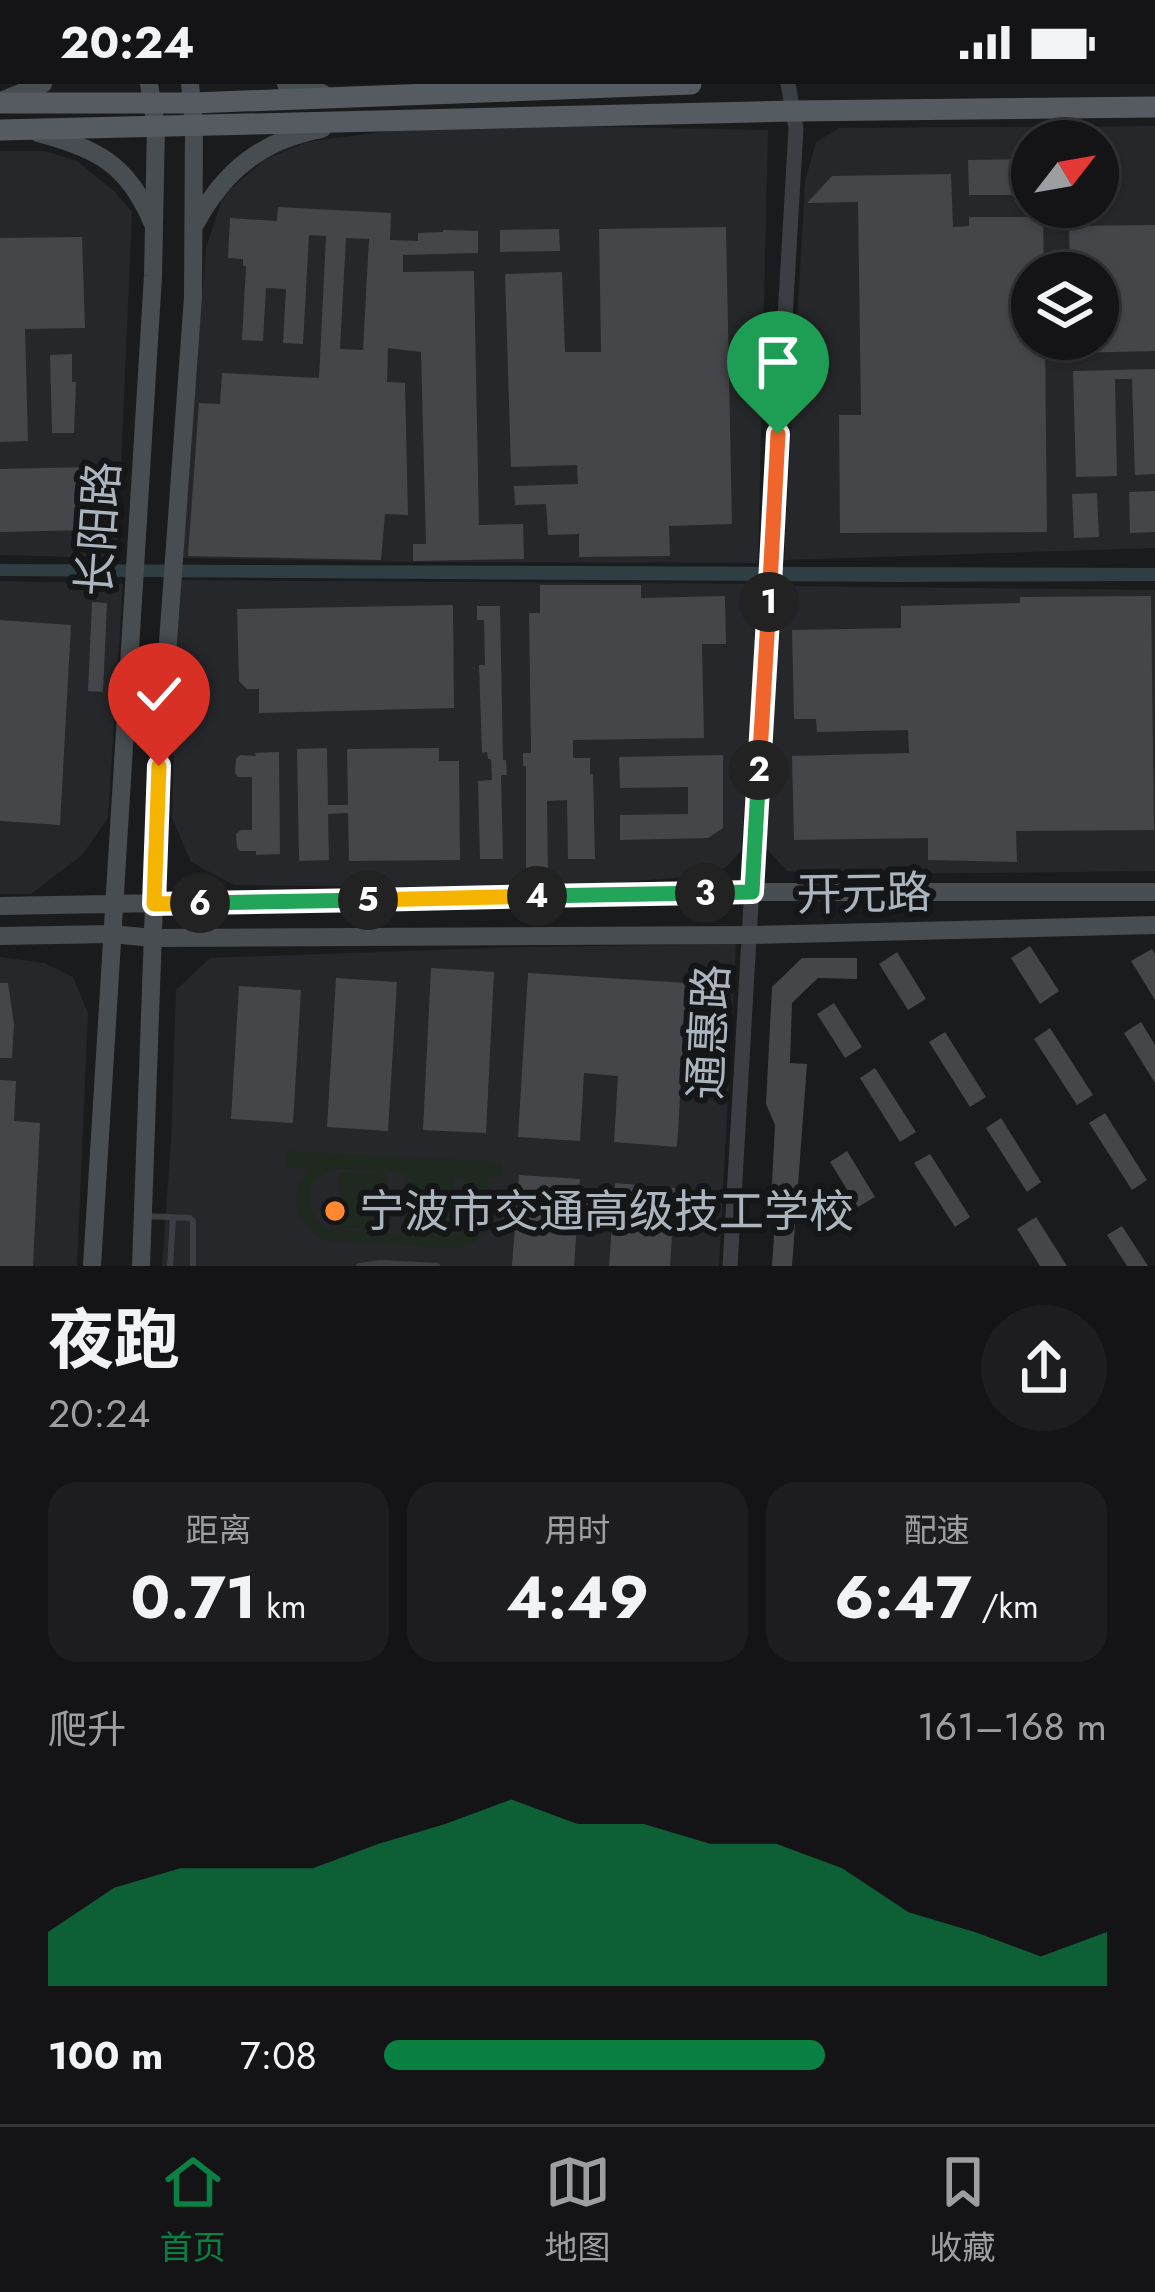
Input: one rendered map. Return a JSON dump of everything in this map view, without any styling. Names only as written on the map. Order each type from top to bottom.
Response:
[{"type":"main road","points":[[0,102],[43,84]]},
{"type":"main road","points":[[286,84],[345,97]]},
{"type":"main road","points":[[11,129],[191,93],[345,97],[691,84]]},
{"type":"main road","name":"长阳路","points":[[141,1266],[159,766],[193,297],[191,93]]},
{"type":"main road","points":[[0,102],[152,104],[194,126],[1155,107]]},
{"type":"main road","name":"长阳路","points":[[92,1266],[154,227],[152,104]]},
{"type":"main road","points":[[194,228],[220,184],[267,147],[294,134],[362,122]]},
{"type":"main road","points":[[11,129],[68,140],[117,167],[131,180],[154,227]]},
{"type":"main road","name":"开元路","points":[[0,906],[752,892],[1155,892]]},
{"type":"main road","name":"开元路","points":[[0,936],[750,935],[1155,925]]},
{"type":"street","name":"通惠路","points":[[730,1266],[796,128],[788,84]]},
{"type":"lane","points":[[142,1215],[194,1221],[193,1266]]},
{"type":"lane","points":[[170,1266],[173,1217]]},
{"type":"lane","points":[[358,1266],[437,1266]]},
{"type":"shaded area","points":[[567,126],[768,130],[758,563],[181,558],[206,248],[223,196],[264,160],[306,142],[396,130]]},
{"type":"shaded area","points":[[1119,126],[1155,126],[1155,548],[784,560],[805,181],[816,142],[839,128],[1011,127],[1011,228],[1119,228]]},
{"type":"shaded area","points":[[0,151],[45,151],[77,161],[132,212],[117,558],[0,555]]},
{"type":"shaded area","points":[[0,564],[1155,568],[1155,581],[0,576]]},
{"type":"shaded area","points":[[179,580],[761,584],[741,851],[710,875],[612,883],[234,885],[191,862],[172,818]]},
{"type":"shaded area","points":[[0,581],[123,584],[108,818],[82,855],[31,894],[0,894]]},
{"type":"shaded area","points":[[779,586],[1155,590],[1155,871],[815,875],[787,871],[765,847]]},
{"type":"shaded area","points":[[736,944],[719,1266],[162,1266],[176,990],[210,958]]},
{"type":"shaded area","points":[[0,957],[44,963],[73,977],[88,1013],[77,1266],[0,1266]]},
{"type":"green space","points":[[287,1151],[501,1162],[502,1176],[486,1177],[495,1200],[487,1231],[468,1245],[443,1248],[322,1240],[305,1226],[297,1207],[298,1188],[309,1169],[286,1167]],"holes":[[[338,1169],[412,1174],[405,1175],[403,1232],[451,1234],[454,1176],[467,1181],[481,1196],[480,1215],[474,1224],[453,1237],[327,1229],[309,1203],[317,1179]]]},
{"type":"green space","points":[[339,1172],[388,1174],[386,1230],[337,1228]]},
{"type":"building","points":[[1011,159],[1011,195],[969,195],[968,160]]},
{"type":"building","points":[[951,174],[953,227],[969,226],[969,217],[1011,217],[1011,228],[1043,228],[1044,252],[1011,252],[1011,360],[1045,360],[1047,532],[840,533],[839,415],[861,415],[858,202],[807,203],[832,176]]},
{"type":"building","points":[[278,207],[391,213],[390,240],[418,241],[418,233],[443,230],[478,231],[478,253],[403,255],[403,272],[474,271],[479,525],[523,524],[524,559],[413,561],[413,544],[426,544],[421,352],[388,348],[387,382],[405,383],[408,515],[385,514],[381,560],[188,556],[199,403],[220,404],[222,373],[319,378],[326,236],[309,235],[303,344],[283,343],[286,289],[266,288],[263,341],[242,340],[246,266],[243,259],[228,258],[230,218],[277,221]],"holes":[[[346,238],[369,239],[363,350],[340,349]]]},
{"type":"building","points":[[1155,225],[1155,351],[1119,352],[1119,252],[1070,252],[1069,228]]},
{"type":"building","points":[[726,227],[732,524],[669,526],[670,556],[579,557],[579,534],[548,535],[546,504],[515,505],[514,486],[578,484],[577,465],[511,467],[505,274],[562,272],[565,352],[601,352],[599,229]]},
{"type":"building","points":[[559,229],[560,251],[500,252],[500,230]]},
{"type":"building","points":[[82,237],[85,328],[25,329],[28,441],[0,442],[0,238]]},
{"type":"building","points":[[72,354],[74,433],[52,433],[50,355]]},
{"type":"building","points":[[1155,369],[1155,474],[1135,475],[1132,379],[1115,379],[1117,476],[1076,477],[1073,371]]},
{"type":"building","points":[[88,467],[90,530],[0,532],[0,469]]},
{"type":"building","points":[[1155,491],[1155,532],[1130,533],[1129,492]]},
{"type":"building","points":[[1097,493],[1099,537],[1074,538],[1072,494]]},
{"type":"building","points":[[540,585],[641,585],[641,598],[725,596],[726,644],[702,644],[704,738],[573,740],[573,758],[590,758],[593,774],[595,859],[568,859],[567,800],[547,801],[548,875],[526,875],[523,753],[531,753],[529,613],[540,613]]},
{"type":"building","points":[[1151,596],[1154,830],[1016,831],[1017,862],[928,860],[928,838],[794,840],[792,756],[909,753],[908,730],[817,732],[816,719],[794,719],[792,630],[901,628],[901,606],[1020,603],[1020,597]]},
{"type":"building","points":[[92,602],[107,603],[103,692],[88,691]]},
{"type":"building","points":[[453,605],[454,708],[259,713],[259,689],[247,689],[239,681],[237,609]]},
{"type":"building","points":[[477,606],[500,606],[507,775],[501,775],[503,859],[480,859],[478,781],[492,780],[491,759],[487,752],[482,753],[479,665],[485,665],[484,620],[477,620]]},
{"type":"building","points":[[0,620],[71,625],[60,825],[0,821]]},
{"type":"building","points":[[327,748],[328,805],[348,805],[347,749],[439,748],[439,761],[459,761],[460,860],[349,861],[348,813],[328,814],[329,860],[299,861],[297,749]]},
{"type":"building","points":[[279,752],[280,854],[240,851],[236,834],[252,830],[252,777],[238,777],[236,759]]},
{"type":"building","points":[[723,755],[723,828],[708,838],[620,840],[620,815],[688,814],[688,787],[620,788],[619,757]]},
{"type":"building","points":[[1030,946],[1059,991],[1040,1004],[1011,958]]},
{"type":"building","points":[[1152,949],[1155,954],[1155,1000],[1131,961]]},
{"type":"building","points":[[897,952],[926,999],[908,1010],[879,964]]},
{"type":"building","points":[[802,958],[857,958],[857,979],[818,978],[792,1003],[790,1063],[807,1064],[792,1266],[772,1266],[775,1125],[766,1104],[772,987]]},
{"type":"building","points":[[431,968],[494,972],[486,1133],[423,1130]]},
{"type":"building","points":[[528,973],[687,983],[677,1147],[614,1142],[618,1076],[584,1073],[580,1141],[518,1137]]},
{"type":"building","points":[[336,978],[397,982],[388,1131],[327,1127]]},
{"type":"building","points":[[0,983],[8,983],[14,1024],[12,1058],[0,1058]]},
{"type":"building","points":[[239,986],[301,990],[293,1123],[231,1119]]},
{"type":"building","points":[[834,1003],[862,1047],[845,1058],[817,1014]]},
{"type":"building","points":[[1141,1022],[1155,1045],[1155,1083],[1124,1033]]},
{"type":"building","points":[[1050,1028],[1093,1095],[1077,1105],[1034,1039]]},
{"type":"building","points":[[945,1032],[986,1097],[970,1107],[929,1042]]},
{"type":"building","points":[[875,1068],[916,1132],[900,1142],[860,1078]]},
{"type":"building","points":[[0,1080],[16,1081],[14,1121],[40,1123],[33,1266],[0,1266]]},
{"type":"building","points":[[1105,1113],[1147,1180],[1132,1190],[1089,1123]]},
{"type":"building","points":[[1001,1118],[1041,1182],[1027,1192],[986,1128]]},
{"type":"building","points":[[847,1151],[875,1197],[858,1207],[830,1162]]},
{"type":"building","points":[[930,1154],[970,1217],[955,1227],[914,1163]]},
{"type":"building","points":[[519,1175],[580,1179],[578,1200],[614,1202],[615,1183],[675,1188],[670,1266],[609,1266],[613,1211],[578,1208],[574,1266],[512,1266]]},
{"type":"building","points":[[1036,1217],[1067,1266],[1040,1266],[1017,1229]]},
{"type":"building","points":[[1122,1226],[1148,1266],[1127,1266],[1107,1235]]},
{"type":"place","name":"宁波市交通高级技工学校","points":[[335,1211]]},
{"type":"route","points":[[159,766],[154,904],[752,892],[778,434]]}]
